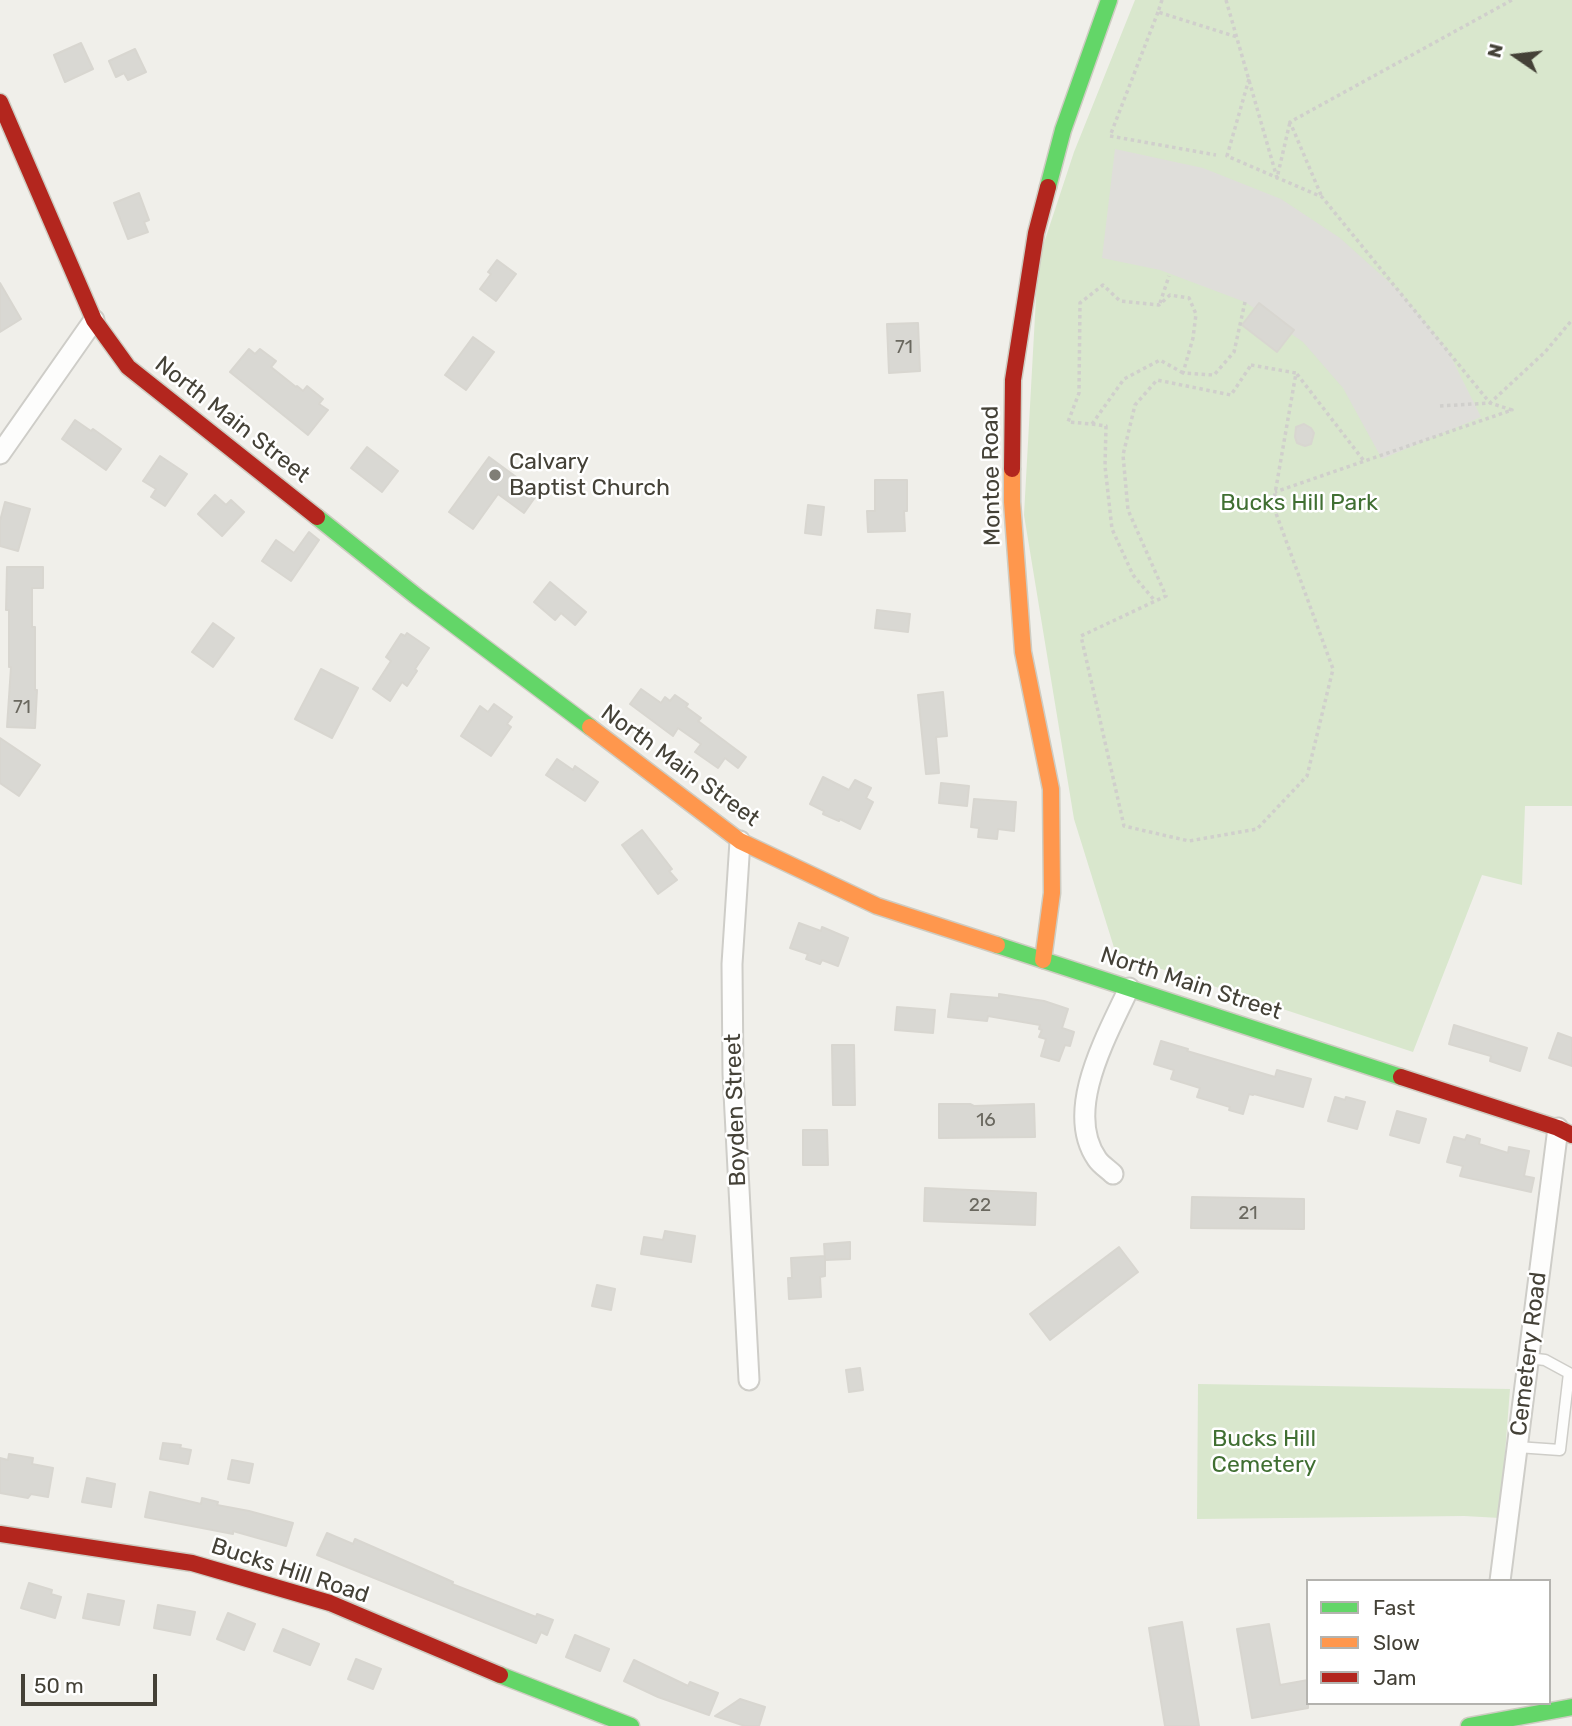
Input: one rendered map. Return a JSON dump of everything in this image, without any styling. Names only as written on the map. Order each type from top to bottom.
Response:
[{"type":"main road","name":"Montoe Road","points":[[1043,960],[1052,893],[1051,789],[1023,652],[1012,502],[1013,380],[1036,233],[1063,130],[1109,0]]},
{"type":"main road","name":"North Main Street","points":[[0,102],[94,320],[128,367],[416,596],[740,841],[877,906],[1565,1132]]},
{"type":"main road","name":"Bucks Hill Road","points":[[0,1534],[192,1563],[330,1603],[502,1676],[631,1726]]},
{"type":"main road","points":[[1475,1725],[1567,1714]]},
{"type":"street","points":[[0,454],[94,320]]},
{"type":"street","name":"Boyden Street","points":[[740,841],[732,964],[733,1074],[749,1380]]},
{"type":"street","points":[[1113,1174],[1097,1159],[1086,1135],[1085,1098],[1101,1048],[1129,988]]},
{"type":"street","name":"Cemetery Road","points":[[1500,1579],[1528,1358],[1565,1132]]},
{"type":"street","points":[[1475,1725],[1483,1705]]},
{"type":"lane","points":[[1517,1447],[1560,1450],[1569,1373],[1545,1360],[1528,1358]]},
{"type":"path","points":[[1162,0],[1110,136],[1216,155]]},
{"type":"path","points":[[1226,0],[1277,178]]},
{"type":"path","points":[[1277,178],[1290,122],[1512,0]]},
{"type":"path","points":[[1158,12],[1237,37]]},
{"type":"path","points":[[1248,79],[1227,156],[1322,197]]},
{"type":"path","points":[[1290,122],[1322,197],[1490,403]]},
{"type":"path","points":[[1159,305],[1169,276]]},
{"type":"path","points":[[1155,601],[1133,575],[1112,528],[1105,466],[1106,426],[1068,422],[1079,393],[1080,303],[1103,285],[1119,301],[1159,305],[1170,295],[1189,298],[1196,314],[1193,338],[1183,373]]},
{"type":"path","points":[[1091,424],[1124,379],[1160,360],[1183,373],[1214,375],[1234,352],[1245,302]]},
{"type":"path","points":[[1490,403],[1545,352],[1572,320]]},
{"type":"path","points":[[1296,373],[1273,505],[1333,668],[1307,776],[1257,830],[1189,841],[1124,827],[1081,636],[1166,596],[1128,510],[1123,455],[1135,405],[1157,380],[1231,395],[1251,365],[1296,373],[1364,461]]},
{"type":"path","points":[[1275,492],[1512,410],[1490,403],[1440,406]]},
{"type":"green space","name":"Bucks Hill Park","points":[[1135,0],[1572,0],[1572,806],[1525,806],[1522,885],[1482,875],[1413,1052],[1116,954],[1074,819],[1024,515],[1038,261],[1074,152]]},
{"type":"green space","name":"Bucks Hill Cemetery","points":[[1198,1384],[1510,1389],[1500,1518],[1464,1516],[1197,1519]]},
{"type":"shaded area","points":[[1115,149],[1203,168],[1281,199],[1340,238],[1400,292],[1448,351],[1481,417],[1382,459],[1343,388],[1303,342],[1245,302],[1160,270],[1102,258]]},
{"type":"building","points":[[81,43],[93,69],[65,82],[54,55]]},
{"type":"building","points":[[135,49],[146,72],[128,80],[124,73],[116,77],[109,61]]},
{"type":"building","points":[[139,193],[149,220],[144,222],[148,232],[128,239],[114,203]]},
{"type":"building","points":[[497,260],[516,274],[496,301],[480,289]]},
{"type":"building","points":[[0,283],[21,319],[0,332]]},
{"type":"building","points":[[1259,303],[1294,330],[1277,352],[1242,325]]},
{"type":"building","points":[[918,323],[920,371],[889,373],[887,324]]},
{"type":"building","points":[[473,337],[494,352],[466,390],[445,375]]},
{"type":"building","points":[[249,349],[255,354],[260,349],[276,361],[271,367],[296,387],[303,391],[307,386],[323,399],[319,404],[328,410],[308,435],[230,372]]},
{"type":"building","points":[[75,420],[121,449],[106,470],[62,439]]},
{"type":"building","points":[[1304,424],[1314,433],[1311,444],[1305,446],[1297,443],[1295,437],[1296,427]]},
{"type":"building","points":[[367,447],[398,471],[382,492],[351,468]]},
{"type":"building","points":[[160,456],[187,474],[165,506],[151,497],[156,489],[143,481]]},
{"type":"building","name":"Calvary Baptist Church","points":[[489,457],[538,493],[524,513],[498,494],[473,529],[449,512]]},
{"type":"building","points":[[875,480],[907,480],[905,531],[868,532],[867,511],[875,511]]},
{"type":"building","points":[[215,495],[226,505],[231,500],[244,512],[222,536],[198,514]]},
{"type":"building","points":[[5,502],[30,509],[18,551],[0,546],[0,521]]},
{"type":"building","points":[[808,505],[824,507],[821,535],[805,533]]},
{"type":"building","points":[[309,532],[319,540],[291,581],[262,561],[276,540],[294,553]]},
{"type":"building","points":[[7,567],[43,567],[43,588],[32,588],[37,690],[35,728],[7,727],[11,667],[9,610],[6,610]]},
{"type":"building","points":[[550,582],[586,612],[575,625],[561,613],[555,620],[534,602]]},
{"type":"building","points":[[877,610],[910,614],[908,632],[875,628]]},
{"type":"building","points":[[213,623],[234,638],[213,667],[192,652]]},
{"type":"building","points":[[407,633],[429,648],[407,686],[402,682],[390,701],[373,689],[391,661],[386,657],[401,634],[405,636]]},
{"type":"building","points":[[321,669],[358,688],[332,738],[295,719]]},
{"type":"building","points":[[641,689],[661,703],[665,697],[670,701],[675,695],[688,704],[686,707],[701,718],[698,721],[746,757],[738,768],[725,758],[718,768],[695,752],[701,744],[678,728],[673,736],[630,704]]},
{"type":"building","points":[[943,692],[947,736],[936,737],[939,773],[926,774],[918,695]]},
{"type":"building","points":[[494,704],[512,717],[507,724],[511,727],[491,756],[461,736],[480,706],[488,712]]},
{"type":"building","points":[[0,738],[40,765],[19,796],[0,783]]},
{"type":"building","points":[[557,759],[573,770],[575,766],[598,782],[585,801],[546,775]]},
{"type":"building","points":[[823,777],[849,790],[855,780],[871,788],[866,798],[873,802],[860,829],[823,814],[824,811],[810,804]]},
{"type":"building","points":[[941,783],[969,786],[967,806],[939,803]]},
{"type":"building","points":[[974,799],[1016,802],[1014,831],[998,829],[997,839],[978,837],[979,828],[971,827]]},
{"type":"building","points":[[642,830],[672,869],[669,871],[677,880],[658,894],[622,845]]},
{"type":"building","points":[[799,923],[821,931],[822,927],[848,938],[838,966],[822,960],[820,964],[806,959],[808,954],[790,948]]},
{"type":"building","points":[[951,994],[999,998],[999,994],[1044,1001],[1068,1009],[1062,1028],[1074,1032],[1070,1046],[1065,1045],[1059,1061],[1041,1056],[1046,1039],[1039,1037],[1042,1030],[1039,1029],[1040,1025],[988,1016],[987,1021],[948,1017]]},
{"type":"building","points":[[897,1007],[935,1010],[933,1033],[895,1030]]},
{"type":"building","points":[[1454,1025],[1527,1048],[1520,1071],[1490,1061],[1491,1056],[1449,1044]]},
{"type":"building","points":[[1558,1033],[1572,1038],[1572,1066],[1549,1058]]},
{"type":"building","points":[[1161,1041],[1275,1077],[1277,1070],[1311,1079],[1303,1107],[1249,1094],[1243,1114],[1197,1097],[1200,1088],[1171,1079],[1174,1070],[1154,1064]]},
{"type":"building","points":[[832,1045],[854,1045],[855,1105],[833,1105]]},
{"type":"building","points":[[1335,1097],[1365,1102],[1357,1129],[1328,1121]]},
{"type":"building","points":[[939,1104],[1034,1104],[1035,1137],[939,1138]]},
{"type":"building","points":[[1397,1111],[1426,1119],[1419,1143],[1390,1135]]},
{"type":"building","points":[[803,1130],[827,1130],[828,1165],[803,1165]]},
{"type":"building","points":[[1467,1135],[1480,1139],[1479,1144],[1508,1153],[1509,1147],[1529,1151],[1524,1176],[1534,1178],[1531,1192],[1460,1176],[1463,1166],[1447,1162],[1454,1137],[1465,1140]]},
{"type":"building","points":[[925,1188],[1036,1193],[1035,1225],[924,1221]]},
{"type":"building","points":[[1192,1197],[1304,1199],[1304,1229],[1191,1228]]},
{"type":"building","points":[[665,1231],[695,1236],[691,1262],[641,1254],[644,1237],[663,1240]]},
{"type":"building","points":[[850,1242],[850,1259],[825,1260],[824,1244]]},
{"type":"building","points":[[1119,1247],[1138,1272],[1050,1340],[1030,1314]]},
{"type":"building","points":[[825,1256],[825,1276],[820,1277],[821,1297],[789,1299],[791,1258]]},
{"type":"building","points":[[597,1285],[615,1289],[611,1310],[592,1306]]},
{"type":"building","points":[[860,1368],[863,1390],[849,1392],[846,1370]]},
{"type":"building","points":[[163,1443],[181,1445],[180,1448],[191,1450],[188,1464],[160,1459]]},
{"type":"building","points":[[9,1454],[33,1458],[32,1464],[53,1468],[48,1497],[31,1494],[28,1498],[0,1493],[0,1458],[8,1460]]},
{"type":"building","points":[[232,1460],[253,1464],[249,1483],[228,1479]]},
{"type":"building","points":[[87,1478],[115,1484],[111,1507],[82,1502]]},
{"type":"building","points":[[150,1492],[201,1504],[202,1498],[218,1502],[217,1505],[293,1523],[286,1546],[233,1531],[233,1534],[145,1517]]},
{"type":"building","points":[[327,1533],[353,1544],[355,1539],[453,1582],[452,1584],[536,1617],[537,1614],[553,1620],[547,1635],[541,1632],[536,1643],[317,1555]]},
{"type":"building","points":[[29,1583],[52,1590],[51,1594],[61,1597],[55,1618],[21,1608]]},
{"type":"building","points":[[88,1594],[124,1601],[119,1625],[83,1618]]},
{"type":"building","points":[[158,1605],[195,1612],[190,1635],[154,1628]]},
{"type":"building","points":[[228,1613],[255,1624],[244,1650],[217,1639]]},
{"type":"building","points":[[1182,1622],[1199,1726],[1165,1726],[1149,1628]]},
{"type":"building","points":[[1269,1624],[1280,1685],[1306,1680],[1308,1708],[1252,1718],[1237,1629]]},
{"type":"building","points":[[283,1629],[319,1644],[310,1665],[274,1651]]},
{"type":"building","points":[[575,1635],[609,1649],[600,1671],[566,1657]]},
{"type":"building","points":[[356,1659],[381,1669],[373,1689],[348,1679]]},
{"type":"building","points":[[634,1660],[688,1686],[690,1682],[718,1693],[709,1715],[658,1697],[624,1681]]},
{"type":"building","points":[[740,1699],[765,1707],[759,1726],[745,1726],[715,1716]]},
{"type":"traffic: fast","points":[[1048,187],[1063,130],[1109,0]]},
{"type":"traffic: fast","points":[[317,517],[416,596],[590,727]]},
{"type":"traffic: fast","points":[[997,945],[1401,1077]]},
{"type":"traffic: fast","points":[[500,1675],[631,1726]]},
{"type":"traffic: fast","points":[[1469,1726],[1572,1707]]},
{"type":"traffic: slow","points":[[1012,469],[1023,652],[1051,789],[1052,893],[1043,960]]},
{"type":"traffic: slow","points":[[590,727],[740,841],[877,906],[997,945]]},
{"type":"traffic: jam","points":[[0,102],[94,320],[128,367],[317,517]]},
{"type":"traffic: jam","points":[[1012,469],[1013,380],[1036,233],[1048,187]]},
{"type":"traffic: jam","points":[[1401,1077],[1558,1128],[1572,1135]]},
{"type":"traffic: jam","points":[[0,1534],[192,1563],[330,1603],[500,1675]]},
{"type":"place","name":"Calvary Baptist Church","points":[[495,475]]}]
